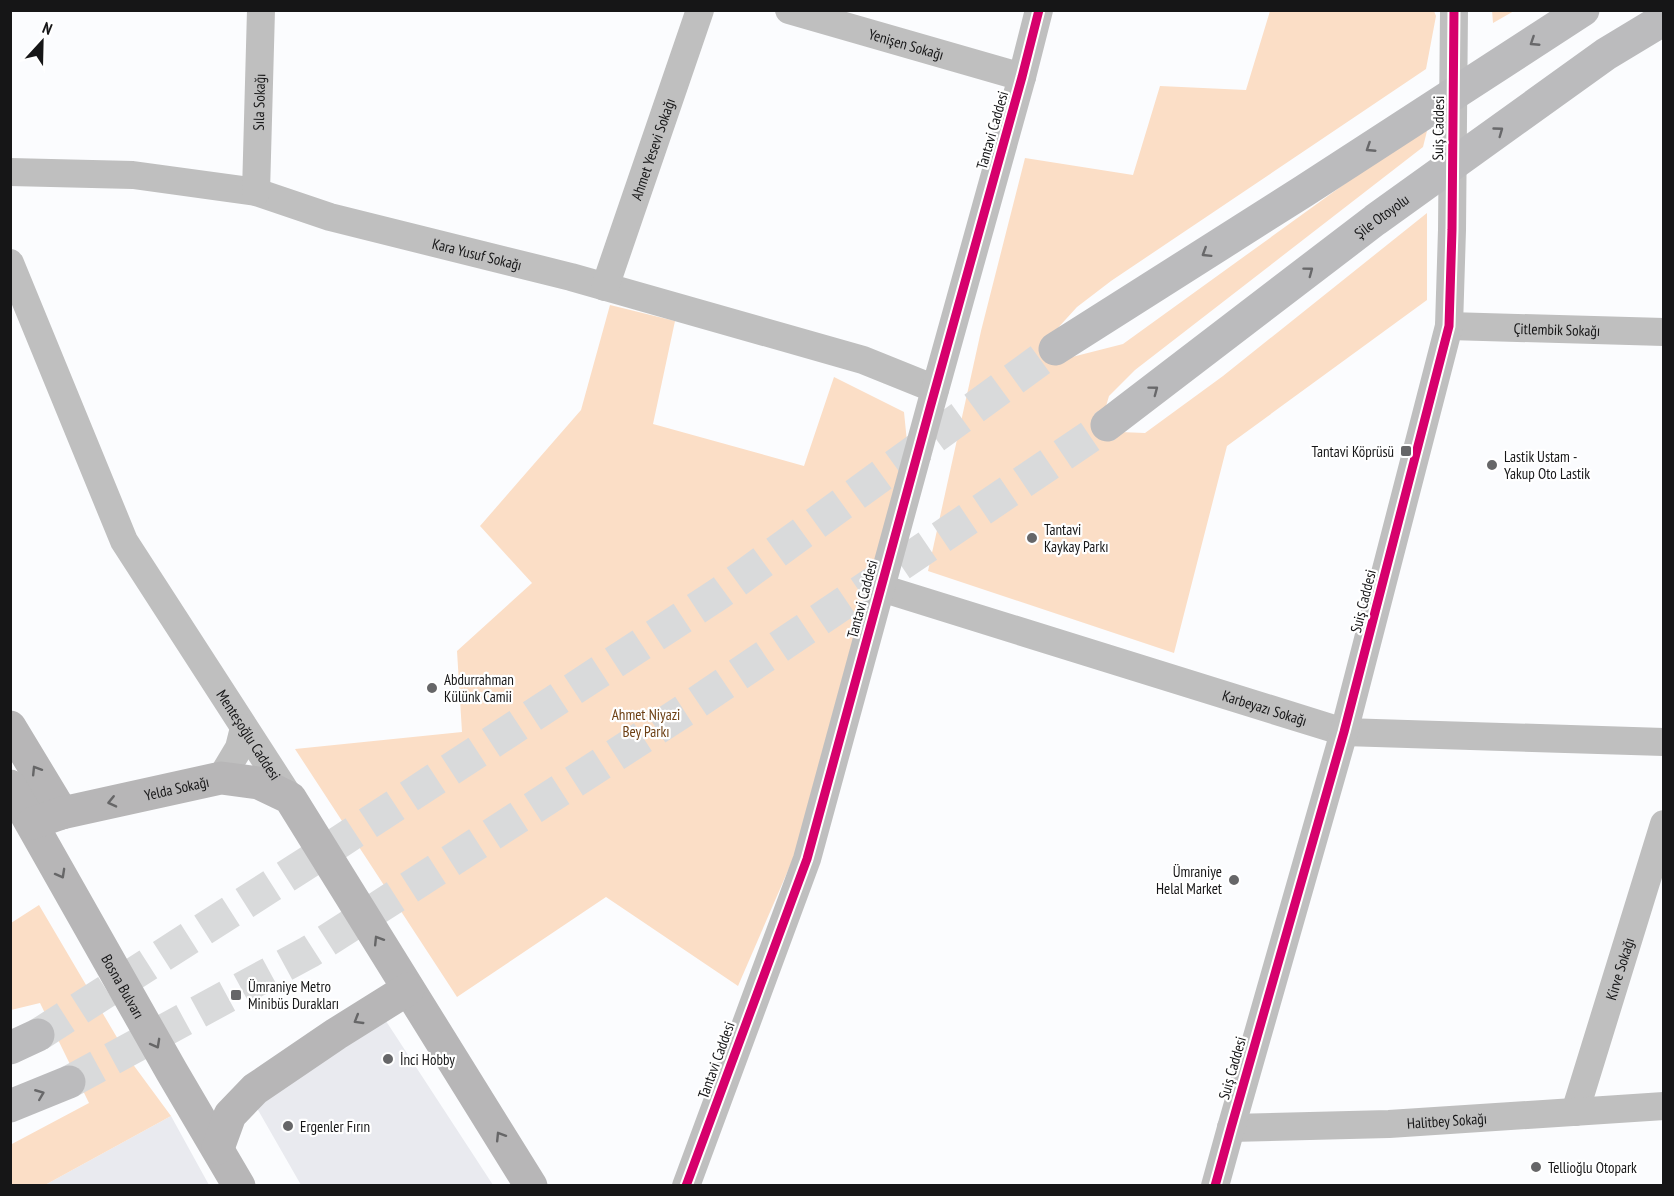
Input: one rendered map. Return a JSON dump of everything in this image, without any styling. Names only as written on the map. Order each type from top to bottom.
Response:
[{"type":"highway","points":[[1054,349],[1304,191],[1583,10]]},
{"type":"highway","name":"Şile Otoyolu","points":[[1107,425],[1385,213],[1606,54],[1664,19]]},
{"type":"highway","points":[[10,1106],[69,1082]]},
{"type":"main road","name":"Bosna Bulvarı","points":[[10,727],[35,822]]},
{"type":"main road","name":"Yelda Sokağı","points":[[35,822],[221,777],[259,783],[290,798]]},
{"type":"main road","name":"Bosna Bulvarı","points":[[10,786],[35,822],[172,1072],[239,1185]]},
{"type":"main road","name":"Menteşoğlu Caddesi","points":[[290,798],[531,1185]]},
{"type":"main road","points":[[218,1148],[230,1115],[255,1089],[408,989]]},
{"type":"street","name":"Sıla Sokağı","points":[[256,192],[261,10]]},
{"type":"street","name":"Ahmet Yesevi Sokağı","points":[[605,287],[700,10]]},
{"type":"street","name":"Yenişen Sokağı","points":[[789,10],[1022,77]]},
{"type":"street","name":"Tantavi Caddesi","points":[[686,1185],[807,858],[1039,10]]},
{"type":"street","name":"Suiş Caddesi","points":[[1215,1185],[1344,732],[1449,326],[1454,10]]},
{"type":"street","name":"Kara Yusuf Sokağı","points":[[10,172],[133,175],[256,192],[330,217],[571,277],[863,360],[935,389]]},
{"type":"street","name":"Menteşoğlu Caddesi","points":[[10,262],[124,541],[290,798]]},
{"type":"street","name":"Çitlembik Sokağı","points":[[1449,326],[1664,332]]},
{"type":"street","name":"Karbeyazı Sokağı","points":[[881,588],[1344,732],[1664,742]]},
{"type":"street","points":[[221,777],[239,748],[244,728]]},
{"type":"street","name":"Kirve Sokağı","points":[[1575,1112],[1664,824]]},
{"type":"street","name":"Halitbey Sokağı","points":[[1230,1128],[1389,1124],[1664,1106]]},
{"type":"shaded area","points":[[384,1018],[493,1185],[301,1185],[254,1103]]},
{"type":"shaded area","points":[[171,1116],[209,1185],[45,1185]]},
{"type":"green space","points":[[1492,10],[1514,10],[1514,11],[1493,23]]},
{"type":"green space","points":[[1270,11],[1434,11],[1436,16],[1426,69],[1111,281],[1077,307],[1056,330],[1072,357],[1123,344],[1429,123],[1423,147],[1135,370],[1109,396],[1104,413],[1120,432],[1145,433],[1223,376],[1427,213],[1427,300],[1227,446],[1174,653],[928,571],[981,331],[1025,158],[1133,175],[1160,86],[1246,90]]},
{"type":"green space","name":"Ahmet Niyazi Bey Parkı","points":[[610,305],[675,321],[653,424],[804,466],[834,377],[904,412],[908,452],[796,852],[738,986],[606,897],[457,997],[295,749],[462,732],[457,651],[532,583],[480,526],[581,410]]},
{"type":"green space","points":[[39,905],[132,1063],[171,1116],[45,1185],[11,1185],[10,1145],[89,1103],[40,1003],[11,1010],[11,923]]},
{"type":"tunnel","points":[[38,1035],[321,854],[720,593],[1055,349]]},
{"type":"tunnel","points":[[69,1082],[309,952],[693,705],[1107,425]]},
{"type":"cycle path","points":[[686,1186],[807,859],[1039,10]]},
{"type":"cycle path","points":[[1215,1186],[1344,732],[1449,326],[1454,10]]},
{"type":"place","name":"Tantavi Köprüsü","points":[[1406,451]]},
{"type":"place","name":"Lastik Ustam - Yakup Oto Lastik","points":[[1492,465]]},
{"type":"place","name":"Tantavi Kaykay Parkı","points":[[1032,538]]},
{"type":"place","name":"Abdurrahman Külünk Camii","points":[[432,688]]},
{"type":"place","name":"Ümraniye Helal Market","points":[[1234,880]]},
{"type":"place","name":"Ümraniye Metro Minibüs Durakları","points":[[236,995]]},
{"type":"place","name":"İnci Hobby","points":[[388,1059]]},
{"type":"place","name":"Ergenler Fırın","points":[[288,1126]]},
{"type":"place","name":"Tellioğlu Otopark","points":[[1536,1167]]}]
